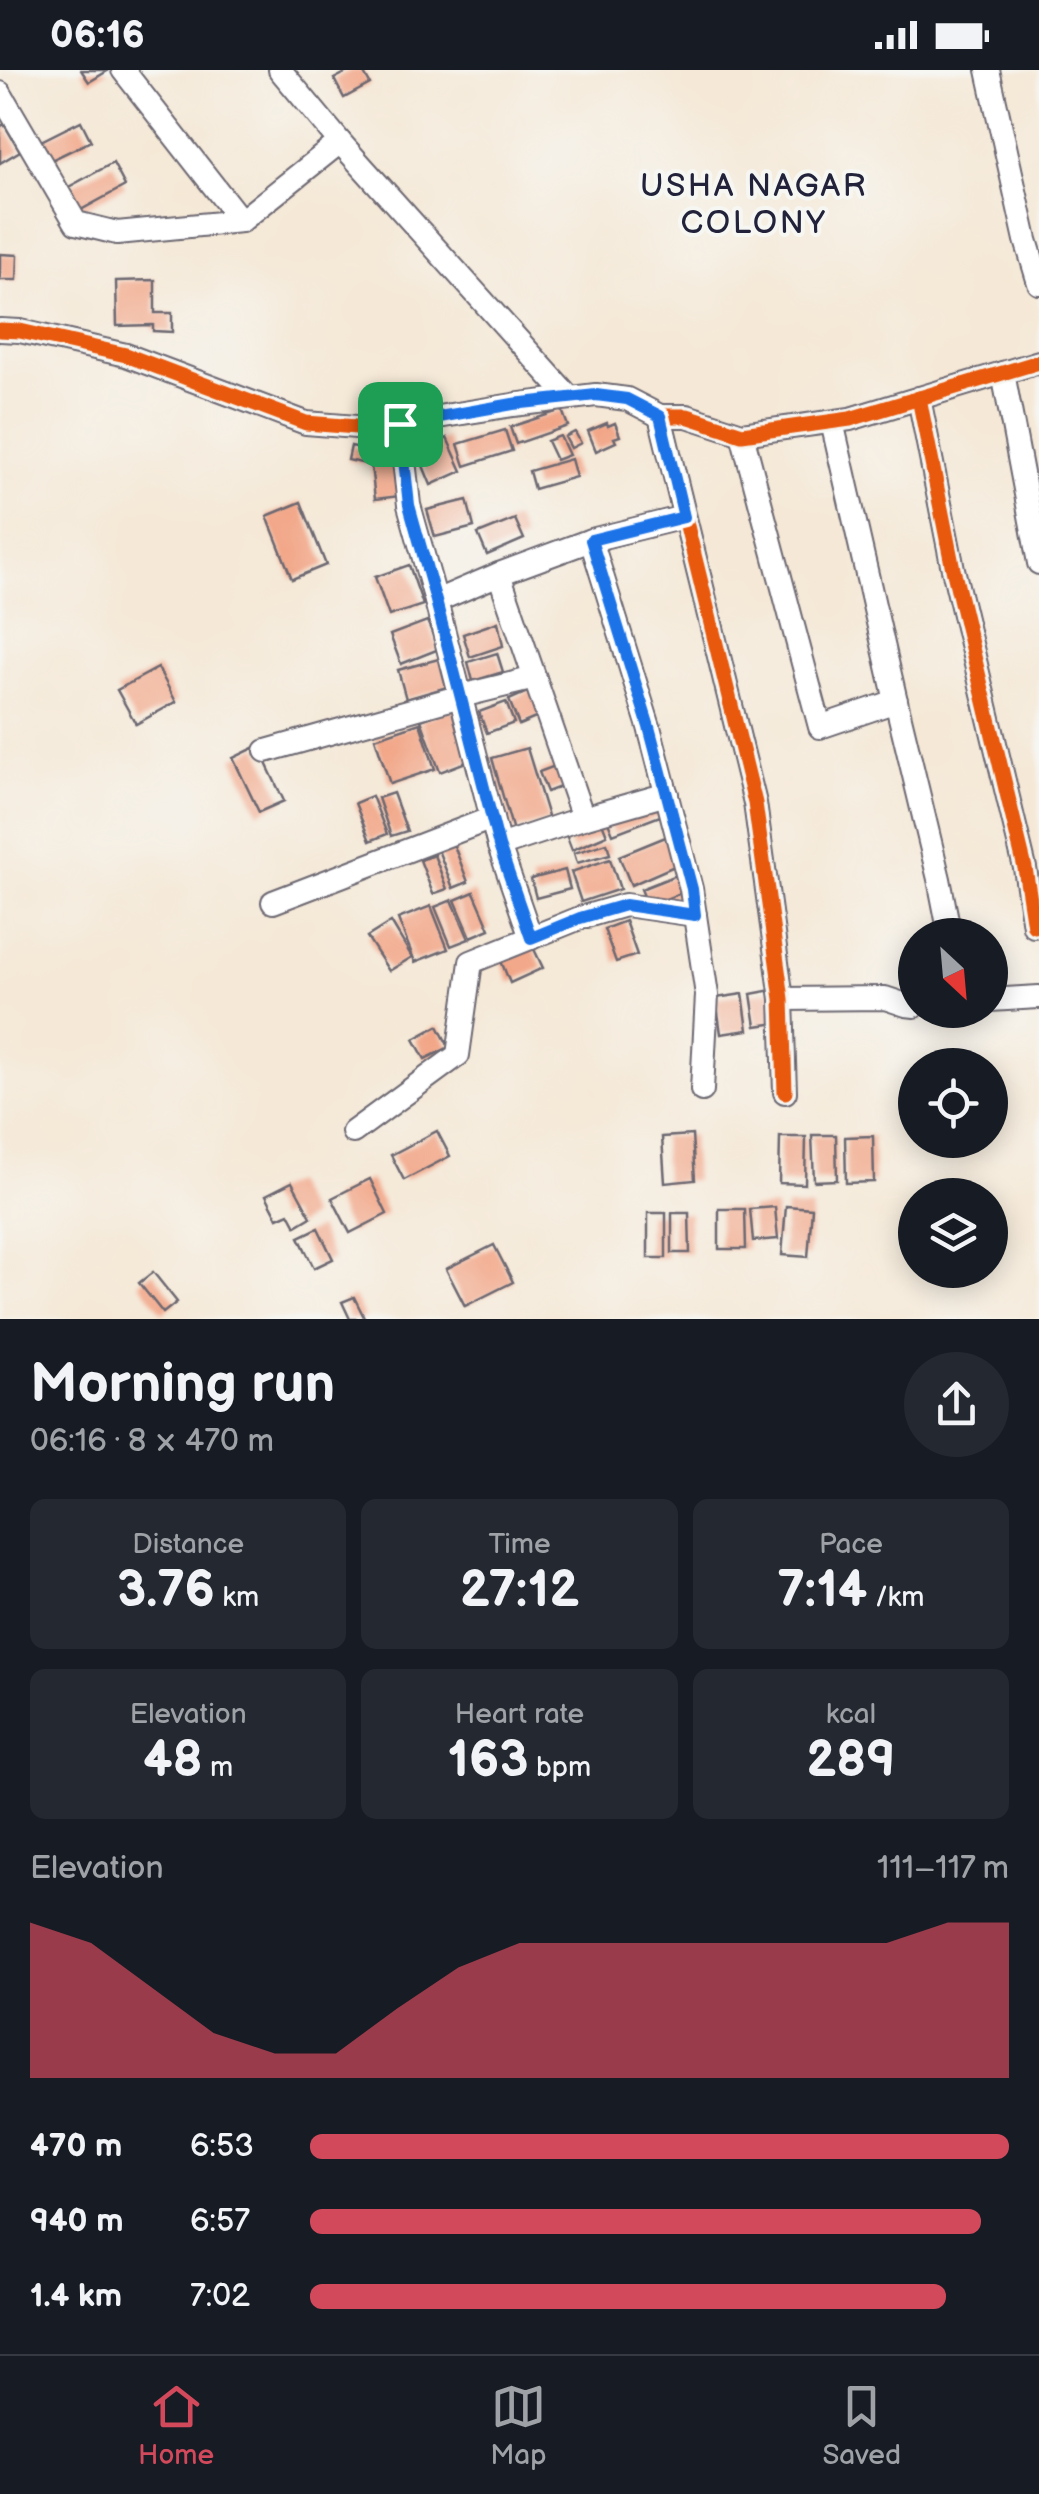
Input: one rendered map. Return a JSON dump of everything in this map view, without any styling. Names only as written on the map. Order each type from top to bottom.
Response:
[{"type":"street","points":[[123,70],[241,221]]},
{"type":"street","points":[[280,70],[570,398]]},
{"type":"street","points":[[988,70],[1039,283]]},
{"type":"street","points":[[0,93],[76,222],[117,233],[241,221],[340,142]]},
{"type":"street","points":[[0,330],[126,354],[306,423],[369,428],[513,404],[596,395],[627,399],[660,416],[687,416],[742,434],[850,420],[1039,362]]},
{"type":"street","points":[[1003,373],[1039,563]]},
{"type":"street","points":[[920,398],[953,569],[1025,868],[1034,926]]},
{"type":"street","points":[[660,416],[755,803],[782,999],[784,1092]]},
{"type":"street","points":[[832,422],[947,918]]},
{"type":"street","points":[[400,424],[409,505],[499,846],[531,938]]},
{"type":"street","points":[[742,434],[820,727],[896,701]]},
{"type":"street","points":[[436,601],[591,540],[684,517]]},
{"type":"street","points":[[591,540],[649,727],[692,889],[706,995],[702,1090]]},
{"type":"street","points":[[499,574],[584,818]]},
{"type":"street","points":[[266,752],[535,678]]},
{"type":"street","points":[[499,846],[667,794]]},
{"type":"street","points":[[274,902],[492,818]]},
{"type":"street","points":[[353,1132],[458,1055],[471,962],[580,918],[625,905],[695,915]]},
{"type":"street","points":[[1008,999],[1039,997]]},
{"type":"street","points":[[782,999],[885,998],[898,1003]]},
{"type":"building","points":[[81,70],[109,70],[89,82]]},
{"type":"building","points":[[351,70],[362,70],[370,84],[344,98],[334,79]]},
{"type":"building","points":[[81,121],[91,141],[45,163],[35,144]]},
{"type":"building","points":[[4,124],[20,151],[0,163],[0,127]]},
{"type":"building","points":[[113,163],[125,186],[77,212],[65,189]]},
{"type":"building","points":[[0,254],[18,255],[17,280],[0,280]]},
{"type":"building","points":[[155,280],[155,313],[172,313],[172,332],[153,331],[153,325],[117,326],[116,281]]},
{"type":"building","points":[[562,410],[568,426],[516,444],[510,427]]},
{"type":"building","points":[[615,423],[620,436],[596,451],[588,431]]},
{"type":"building","points":[[505,430],[512,451],[465,466],[458,444]]},
{"type":"building","points":[[575,432],[581,443],[571,448],[565,437]]},
{"type":"building","points":[[560,436],[569,455],[556,460],[547,441]]},
{"type":"building","points":[[447,438],[462,471],[431,485],[417,451]]},
{"type":"building","points":[[351,446],[370,450],[366,464],[348,460]]},
{"type":"building","points":[[571,459],[576,477],[534,489],[529,471]]},
{"type":"building","points":[[397,462],[400,496],[375,499],[371,465]]},
{"type":"building","points":[[467,500],[474,527],[435,537],[427,510]]},
{"type":"building","points":[[301,502],[326,565],[292,579],[267,516]]},
{"type":"building","points":[[515,519],[524,539],[487,555],[478,534]]},
{"type":"building","points":[[409,565],[423,605],[389,616],[375,577]]},
{"type":"building","points":[[427,621],[439,649],[401,664],[390,635]]},
{"type":"building","points":[[498,622],[503,646],[470,657],[463,634]]},
{"type":"building","points":[[497,653],[503,672],[473,681],[468,662]]},
{"type":"building","points":[[446,657],[454,685],[406,699],[398,670]]},
{"type":"building","points":[[158,668],[176,702],[136,724],[117,690]]},
{"type":"building","points":[[534,689],[545,714],[519,725],[509,700]]},
{"type":"building","points":[[506,702],[514,723],[487,733],[479,712]]},
{"type":"building","points":[[454,708],[474,759],[440,772],[421,720]]},
{"type":"building","points":[[420,723],[435,769],[390,784],[375,738]]},
{"type":"building","points":[[258,746],[284,801],[259,812],[233,758]]},
{"type":"building","points":[[527,748],[549,820],[513,831],[492,758]]},
{"type":"building","points":[[560,764],[568,784],[547,792],[539,772]]},
{"type":"building","points":[[393,793],[407,831],[391,836],[378,798]]},
{"type":"building","points":[[372,796],[387,834],[370,841],[355,803]]},
{"type":"building","points":[[662,798],[668,813],[613,834],[607,819]]},
{"type":"building","points":[[599,815],[607,835],[572,850],[564,829]]},
{"type":"building","points":[[668,836],[679,864],[631,885],[619,856]]},
{"type":"building","points":[[453,843],[468,882],[453,888],[438,850]]},
{"type":"building","points":[[607,843],[610,854],[577,863],[574,853]]},
{"type":"building","points":[[434,855],[447,889],[433,894],[420,860]]},
{"type":"building","points":[[610,859],[620,889],[581,902],[571,872]]},
{"type":"building","points":[[565,870],[570,889],[536,898],[531,879]]},
{"type":"building","points":[[679,874],[686,891],[648,906],[641,889]]},
{"type":"building","points":[[474,892],[490,929],[471,937],[455,900]]},
{"type":"building","points":[[452,900],[469,939],[451,946],[435,907]]},
{"type":"building","points":[[431,906],[448,949],[415,962],[398,919]]},
{"type":"building","points":[[625,921],[637,955],[616,962],[604,929]]},
{"type":"building","points":[[391,922],[412,957],[389,971],[367,937]]},
{"type":"building","points":[[533,947],[543,968],[510,983],[501,961]]},
{"type":"building","points":[[772,990],[777,1023],[756,1026],[751,994]]},
{"type":"building","points":[[743,994],[748,1030],[721,1034],[716,998]]},
{"type":"building","points":[[438,1026],[449,1047],[425,1059],[414,1039]]},
{"type":"building","points":[[437,1131],[450,1156],[404,1180],[391,1155]]},
{"type":"building","points":[[692,1135],[695,1180],[665,1183],[662,1137]]},
{"type":"building","points":[[812,1135],[836,1135],[837,1180],[814,1181]]},
{"type":"building","points":[[873,1136],[874,1182],[846,1183],[845,1137]]},
{"type":"building","points":[[780,1137],[806,1137],[805,1184],[779,1183]]},
{"type":"building","points":[[370,1179],[387,1214],[350,1233],[332,1198]]},
{"type":"building","points":[[292,1182],[311,1217],[296,1226],[289,1213],[278,1218],[266,1195]]},
{"type":"building","points":[[786,1206],[812,1208],[808,1257],[782,1255]]},
{"type":"building","points":[[775,1207],[778,1239],[753,1241],[750,1209]]},
{"type":"building","points":[[719,1209],[745,1209],[746,1249],[719,1249]]},
{"type":"building","points":[[648,1213],[666,1213],[666,1258],[648,1258]]},
{"type":"building","points":[[672,1213],[689,1213],[690,1253],[672,1253]]},
{"type":"building","points":[[318,1228],[333,1259],[314,1268],[299,1237]]},
{"type":"building","points":[[494,1245],[513,1282],[465,1306],[446,1269]]},
{"type":"building","points":[[153,1272],[177,1302],[163,1313],[139,1283]]},
{"type":"building","points":[[354,1297],[365,1319],[350,1319],[342,1302]]},
{"type":"cycle path","points":[[0,330],[126,355],[306,423],[369,428],[596,395],[627,399],[660,416],[687,416],[742,434],[850,419],[1039,362]]},
{"type":"cycle path","points":[[919,398],[953,569],[1025,868],[1034,926]]},
{"type":"cycle path","points":[[660,416],[755,803],[782,999],[785,1092]]},
{"type":"district","name":"USHA NAGAR COLONY","points":[[754,204]]},
{"type":"route","points":[[596,395],[627,399],[660,416],[684,517],[591,540],[649,727],[692,889],[695,915],[625,905],[531,938],[499,846],[409,505],[400,424],[513,404],[596,395]]}]
